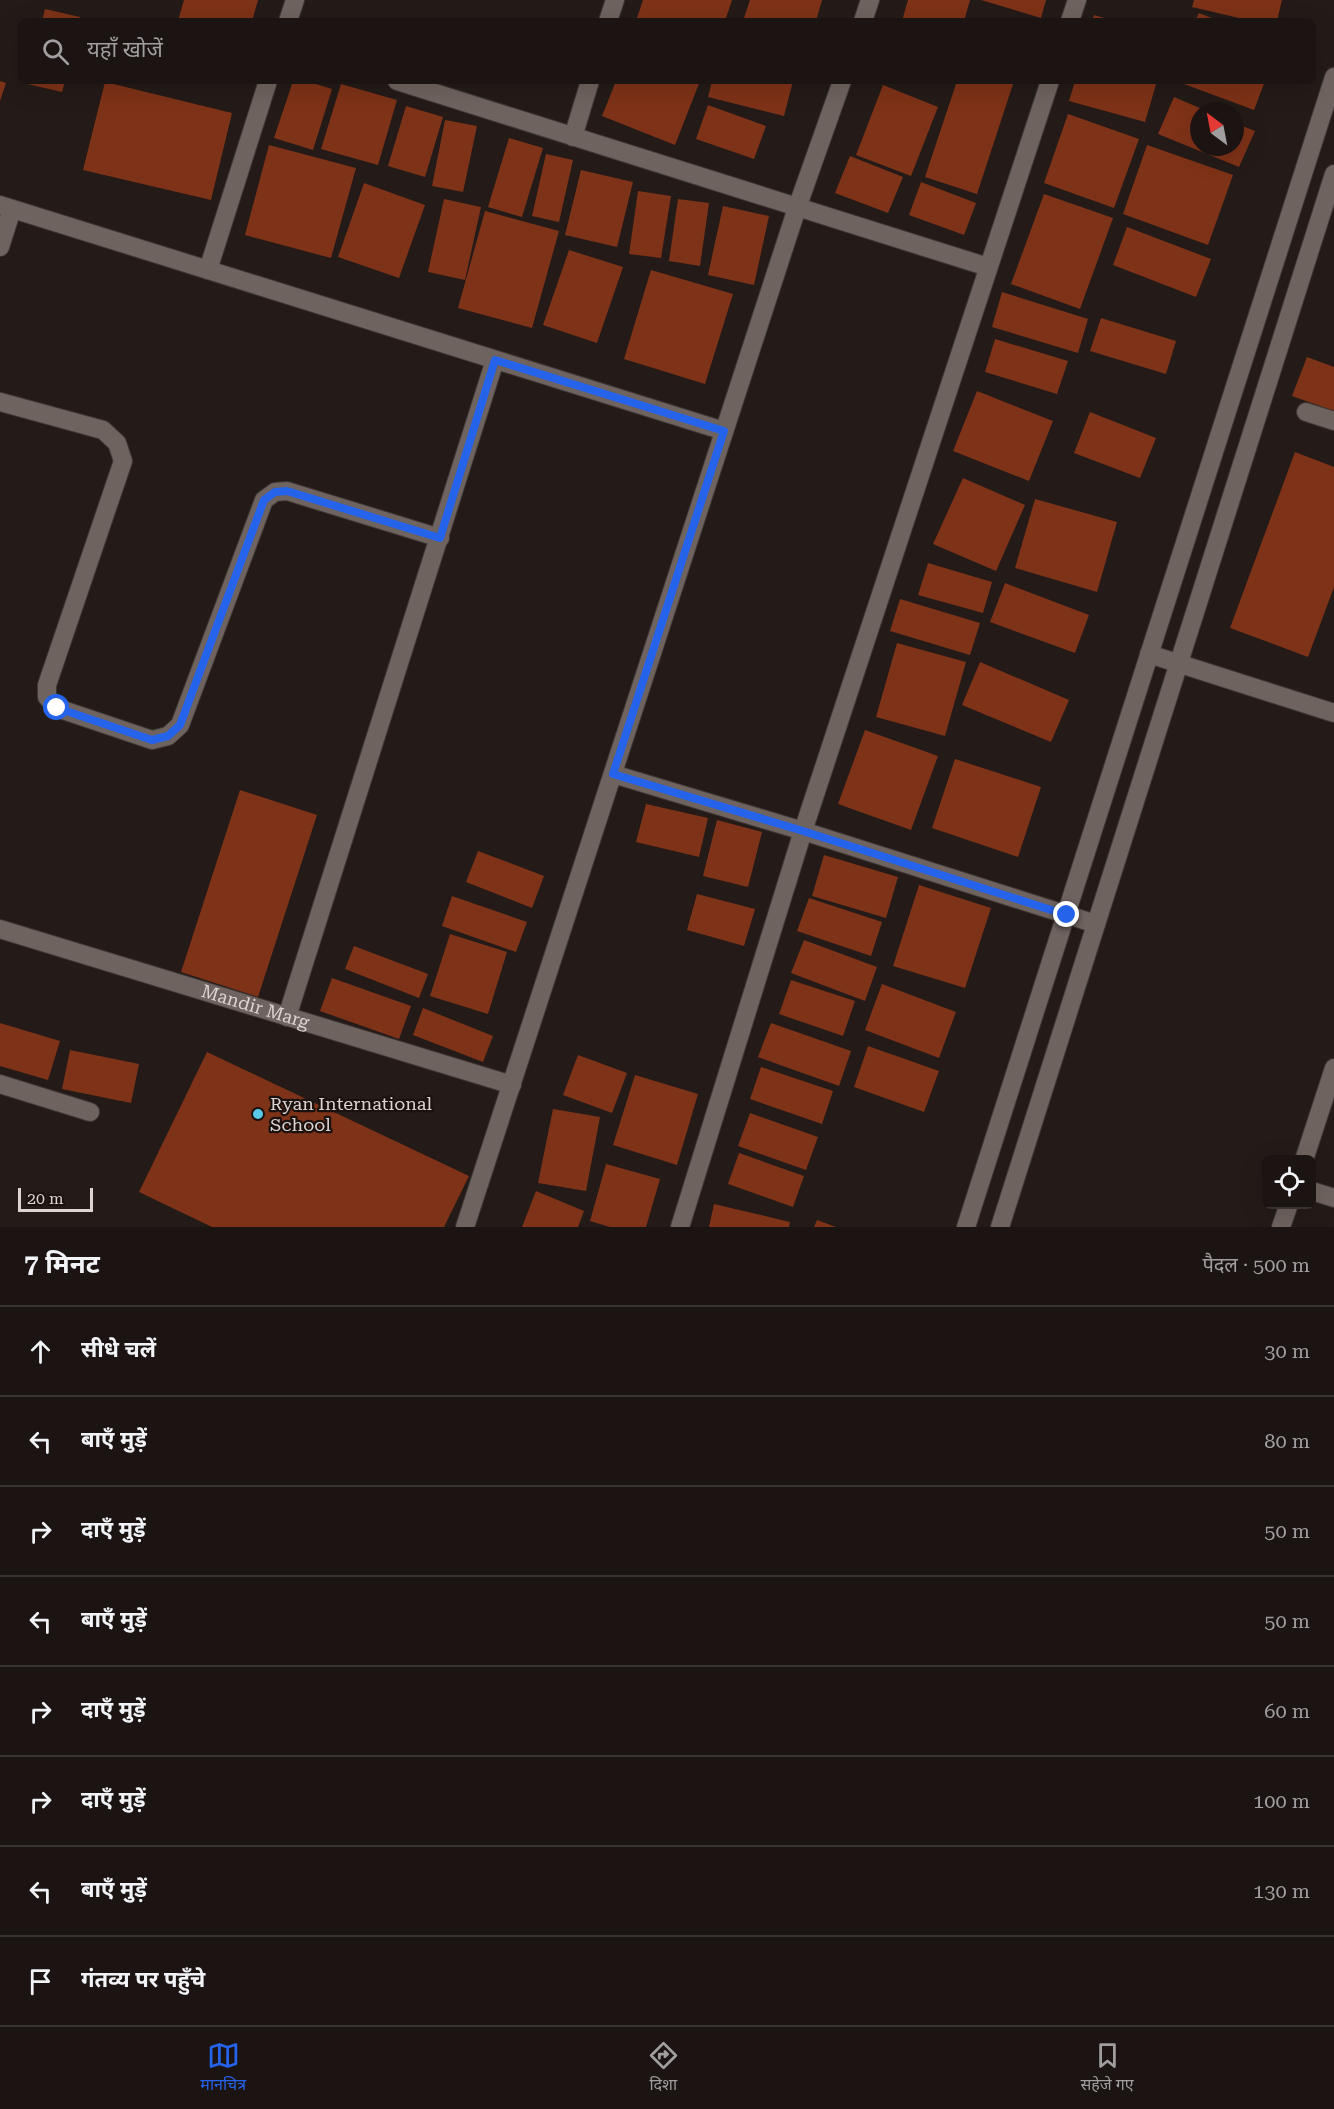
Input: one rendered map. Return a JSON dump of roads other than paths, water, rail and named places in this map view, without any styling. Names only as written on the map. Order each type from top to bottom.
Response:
[{"type":"street","points":[[289,18],[295,0]]},
{"type":"street","points":[[609,18],[615,0]]},
{"type":"street","points":[[863,18],[870,0]]},
{"type":"street","points":[[1071,18],[1077,0]]},
{"type":"street","points":[[966,1227],[1334,76]]},
{"type":"street","points":[[208,270],[267,84]]},
{"type":"street","points":[[406,84],[988,267]]},
{"type":"street","points":[[573,137],[589,84]]},
{"type":"street","points":[[465,1227],[797,208],[841,84]]},
{"type":"street","points":[[680,1227],[803,831],[1049,84]]},
{"type":"street","points":[[1000,1227],[1334,174]]},
{"type":"street","points":[[0,247],[6,207],[724,431]]},
{"type":"street","points":[[287,1017],[495,360]]},
{"type":"street","points":[[0,402],[103,430],[117,443],[123,461],[47,685],[48,697],[57,708],[152,740],[168,736],[180,725],[264,500],[275,492],[287,491],[440,538]]},
{"type":"street","points":[[1306,412],[1334,421]]},
{"type":"street","points":[[1149,654],[1334,713]]},
{"type":"street","points":[[613,774],[803,831],[1096,924]]},
{"type":"street","name":"Mandir Marg","points":[[0,929],[512,1085]]},
{"type":"street","points":[[1306,1155],[1334,1068]]},
{"type":"street","points":[[0,1084],[90,1112]]},
{"type":"street","points":[[1316,1193],[1334,1198]]},
{"type":"street","points":[[1281,1227],[1287,1209]]},
{"type":"place","name":"Ryan International School","points":[[258,1114]]}]
